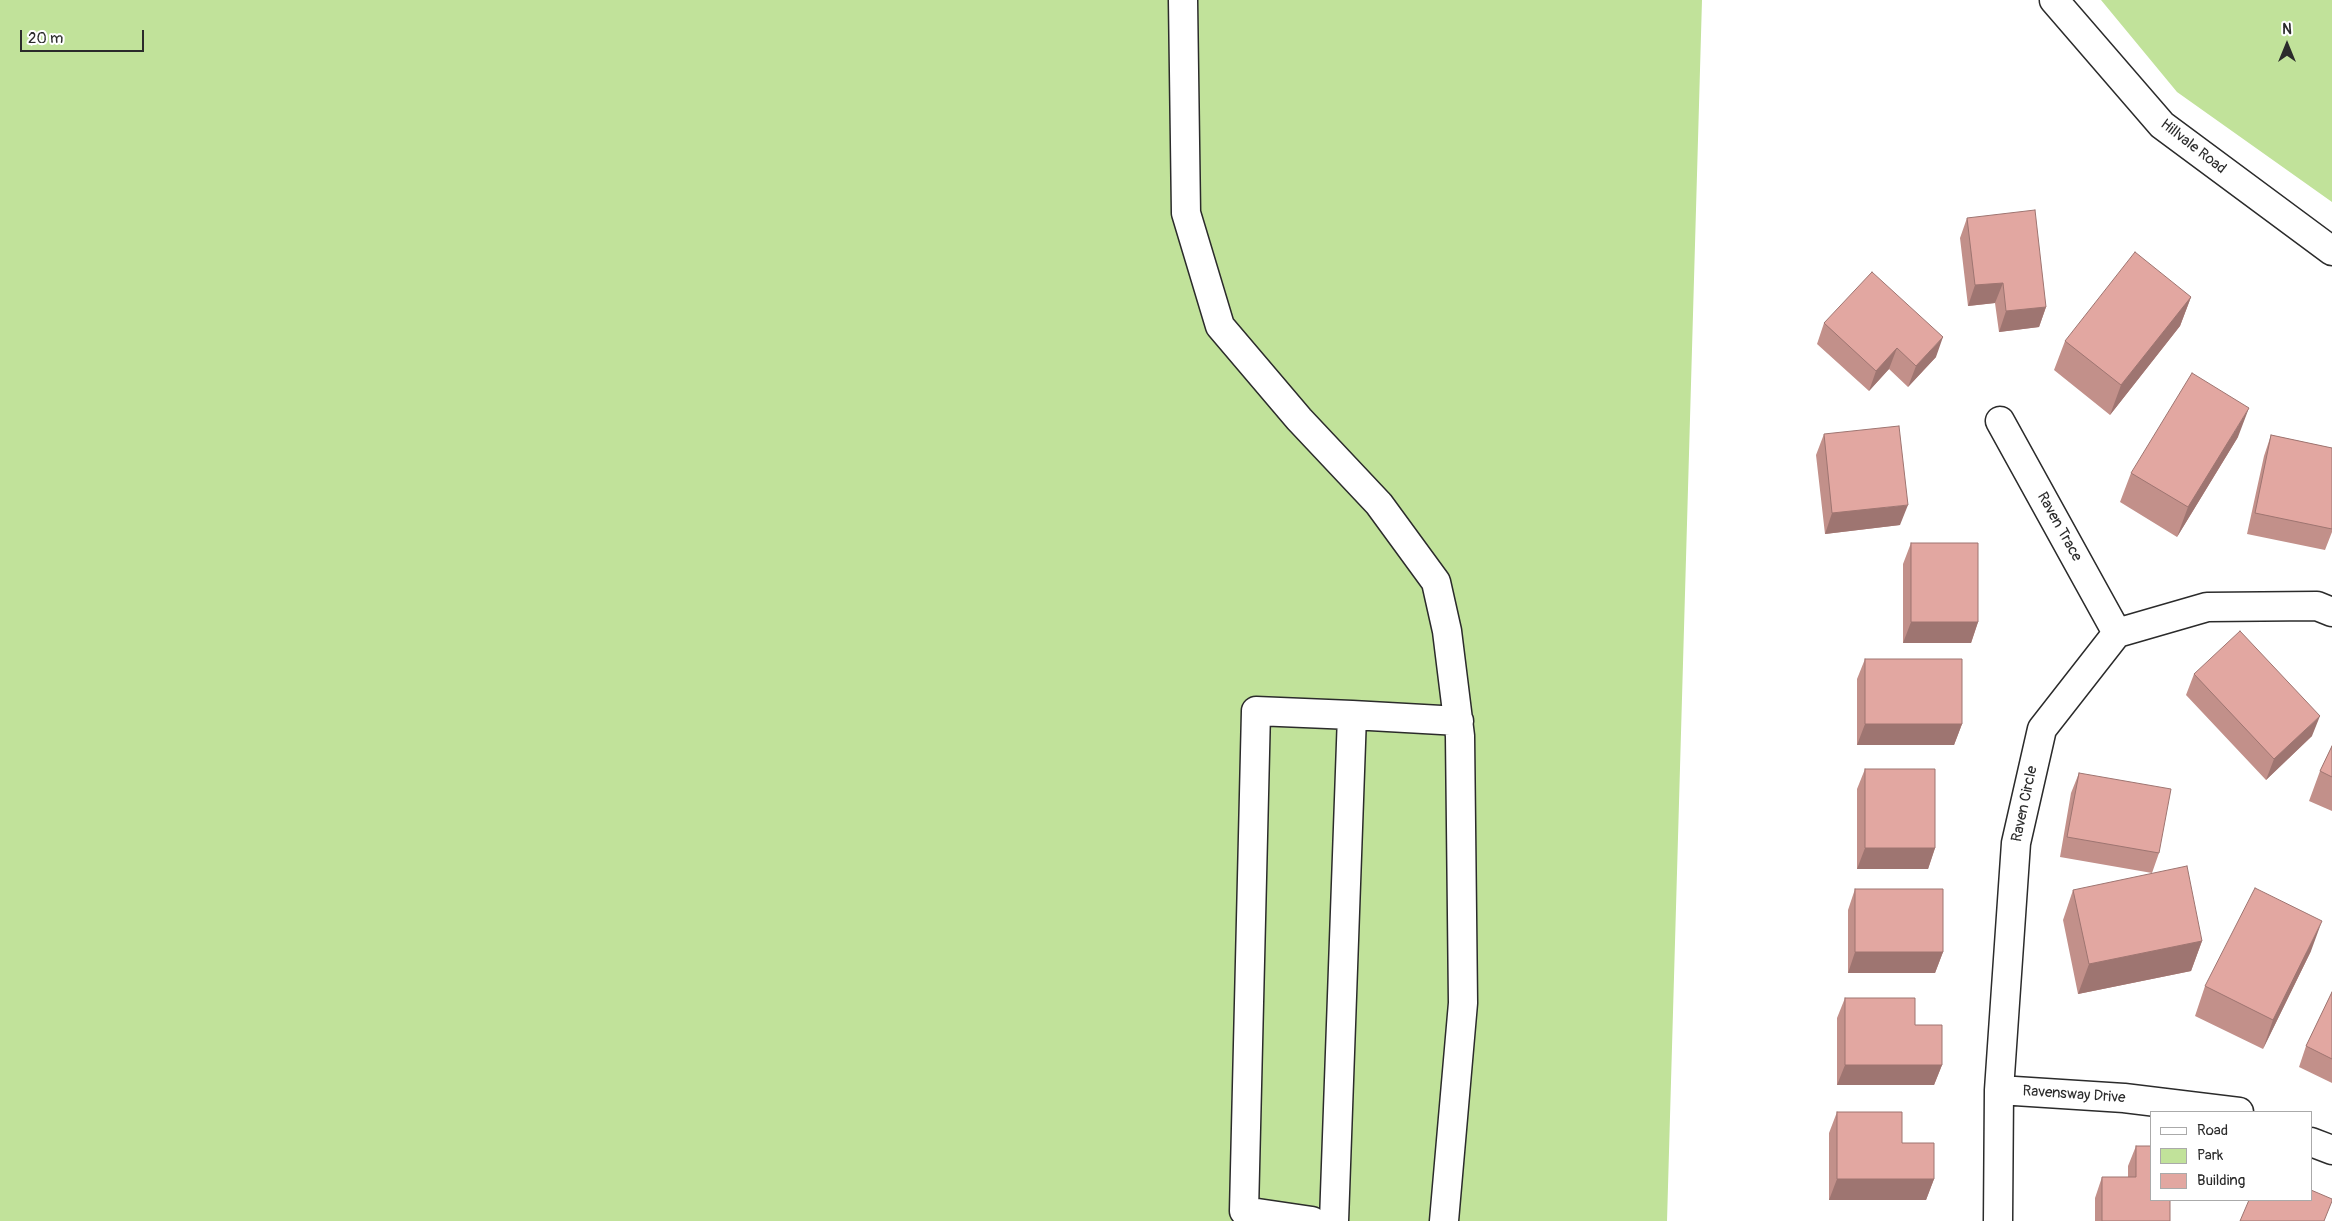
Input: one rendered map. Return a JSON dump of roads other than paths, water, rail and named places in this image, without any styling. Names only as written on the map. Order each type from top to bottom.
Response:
[{"type":"street","points":[[1183,0],[1186,213],[1220,326],[1299,419],[1379,504],[1436,582],[1447,631],[1459,721],[1463,1003],[1444,1221]]},
{"type":"street","name":"Hillvale Road","points":[[2054,0],[2162,125],[2332,251]]},
{"type":"street","name":"Raven Trace","points":[[2000,421],[2118,634]]},
{"type":"street","points":[[2118,634],[2207,607],[2318,606],[2332,612]]},
{"type":"street","name":"Raven Circle","points":[[1998,1221],[1999,1090],[2016,843],[2042,729],[2118,634]]},
{"type":"street","points":[[1312,1221],[1244,1211],[1256,711],[1459,721]]},
{"type":"street","points":[[1334,1221],[1352,715]]},
{"type":"street","name":"Ravensway Drive","points":[[1999,1090],[2124,1098],[2231,1111]]},
{"type":"street","points":[[2312,1142],[2332,1150]]}]
